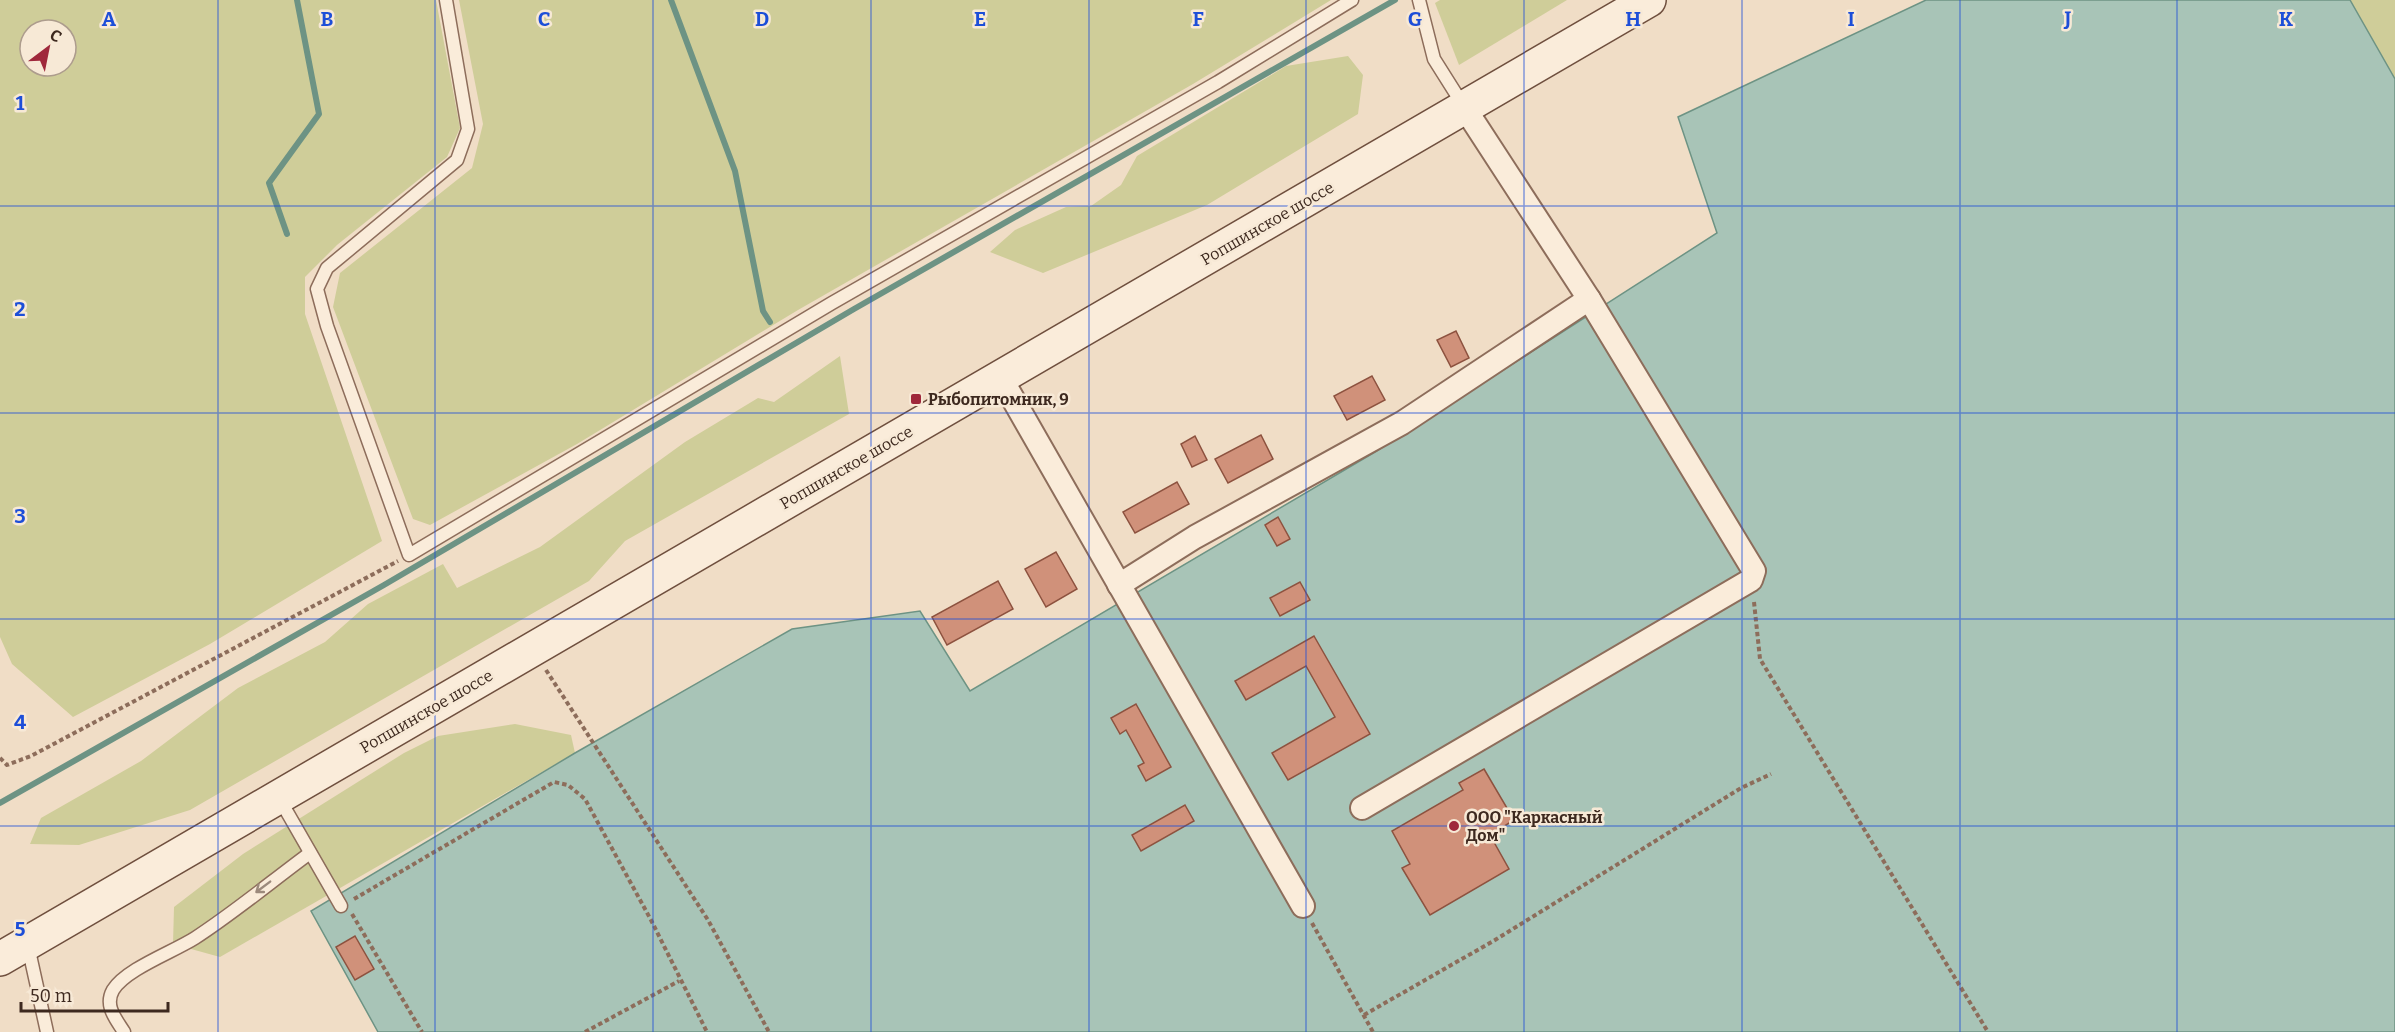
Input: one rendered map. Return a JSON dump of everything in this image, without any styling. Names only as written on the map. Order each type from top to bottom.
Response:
[{"type":"main road","name":"Ропшинское шоссе","points":[[23,945],[1649,0]]},
{"type":"street","points":[[1362,808],[1751,580],[1754,571],[1588,299],[1464,106]]},
{"type":"street","points":[[1119,585],[1195,537],[1402,423],[1588,299]]},
{"type":"street","points":[[1001,378],[1302,906]]},
{"type":"lane","points":[[446,0],[468,129],[457,160],[327,268],[317,289],[327,326],[409,555],[832,303],[1218,82],[1352,0]]},
{"type":"lane","points":[[1419,0],[1434,60],[1464,106]]},
{"type":"lane","points":[[279,798],[341,906]]},
{"type":"lane","points":[[124,1032],[110,1010],[110,998],[114,989],[125,978],[195,938],[310,853]]},
{"type":"lane","points":[[23,945],[47,1032]]},
{"type":"path","points":[[0,758],[7,765],[31,756],[409,555]]},
{"type":"path","points":[[1751,580],[1760,659],[1988,1032]]},
{"type":"path","points":[[532,650],[582,722],[708,920],[770,1032]]},
{"type":"path","points":[[1364,1015],[1495,940],[1742,788],[1771,774]]},
{"type":"path","points":[[422,1032],[355,917],[341,906],[554,782],[568,785],[585,799],[651,920],[679,981],[707,1032]]},
{"type":"path","points":[[1302,906],[1373,1032]]},
{"type":"path","points":[[585,1032],[679,981]]},
{"type":"shaded area","points":[[0,0],[436,0],[460,128],[447,157],[337,245],[305,277],[305,314],[382,541],[210,644],[73,717],[12,664],[0,637]]},
{"type":"shaded area","points":[[459,0],[1331,0],[1193,84],[798,310],[577,444],[430,525],[413,519],[333,307],[340,273],[472,168],[483,124]]},
{"type":"shaded area","points":[[1440,0],[1567,0],[1459,65],[1435,3]]},
{"type":"shaded area","points":[[1926,0],[2350,0],[2395,79],[2395,1032],[378,1032],[311,911],[575,753],[792,629],[920,611],[970,691],[1375,452],[1717,233],[1678,117]]},
{"type":"shaded area","points":[[2350,0],[2395,0],[2395,79]]},
{"type":"shaded area","points":[[1348,56],[1363,75],[1358,114],[1207,205],[1043,273],[990,252],[1015,230],[1066,207],[1091,206],[1121,185],[1137,156],[1286,66]]},
{"type":"shaded area","points":[[840,356],[849,414],[625,541],[589,581],[190,810],[79,845],[30,844],[41,818],[141,761],[238,688],[325,642],[368,604],[443,564],[457,588],[540,547],[685,442],[758,398],[774,402]]},
{"type":"shaded area","points":[[515,724],[571,735],[575,753],[220,957],[173,944],[174,907],[243,854],[404,753],[438,736]]},
{"type":"building","points":[[1456,331],[1469,358],[1451,367],[1437,340]]},
{"type":"building","points":[[1372,376],[1385,400],[1347,420],[1334,396]]},
{"type":"building","points":[[1261,435],[1273,459],[1228,483],[1215,459]]},
{"type":"building","points":[[1195,436],[1207,460],[1192,467],[1181,444]]},
{"type":"building","points":[[1177,482],[1189,504],[1135,533],[1123,512]]},
{"type":"building","points":[[1278,517],[1290,539],[1277,546],[1265,525]]},
{"type":"building","points":[[1056,552],[1077,589],[1046,607],[1025,569]]},
{"type":"building","points":[[998,581],[1013,609],[947,645],[932,617]]},
{"type":"building","points":[[1300,582],[1310,600],[1280,616],[1270,598]]},
{"type":"building","points":[[1314,636],[1370,734],[1288,780],[1272,753],[1335,717],[1306,666],[1246,700],[1235,681]]},
{"type":"building","points":[[1136,704],[1171,767],[1146,781],[1138,766],[1144,763],[1126,730],[1120,734],[1111,718]]},
{"type":"building","points":[[1484,769],[1514,820],[1490,835],[1509,869],[1430,915],[1402,868],[1410,864],[1392,831],[1463,790],[1459,783]]},
{"type":"building","points":[[1185,805],[1194,821],[1141,851],[1132,835]]},
{"type":"building","points":[[355,936],[374,969],[355,980],[336,947]]},
{"type":"waterway","points":[[287,234],[269,183],[319,114],[297,0]]},
{"type":"waterway","points":[[671,0],[735,171],[763,311],[770,322]]},
{"type":"waterway","points":[[0,803],[384,585],[854,309],[1395,0]]},
{"type":"place","name":"Рыбопитомник, 9","points":[[916,399]]},
{"type":"place","name":"ООО \"Каркасный Дом\"","points":[[1454,826]]}]
